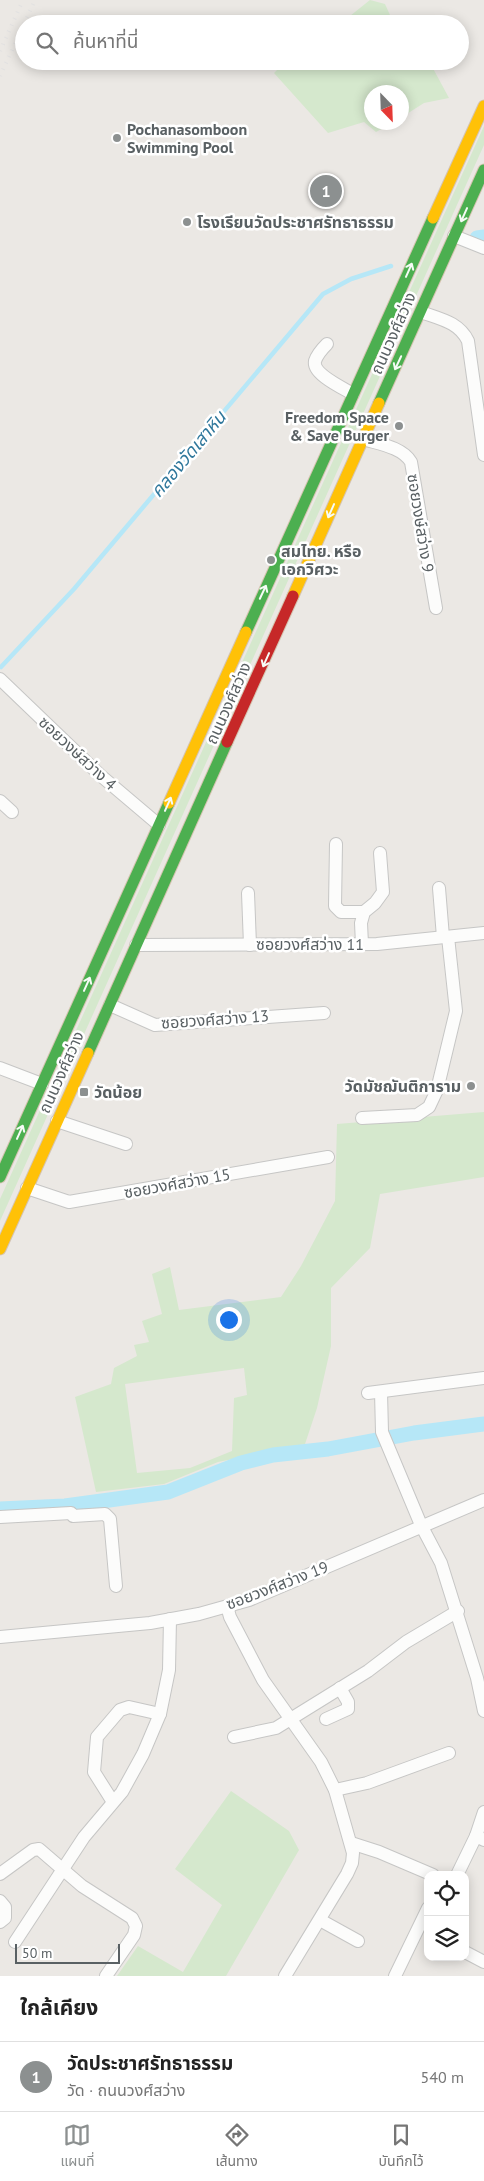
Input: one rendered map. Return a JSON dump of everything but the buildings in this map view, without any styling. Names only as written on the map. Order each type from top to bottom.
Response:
[{"type":"main road","name":"ถนนวงศ์สว่าง","points":[[0,1177],[484,106]]},
{"type":"main road","name":"ถนนวงศ์สว่าง","points":[[0,1249],[266,660],[454,236],[481,186],[484,170]]},
{"type":"street","points":[[454,236],[484,248]]},
{"type":"street","points":[[421,312],[455,324],[468,341],[484,455]]},
{"type":"street","points":[[327,344],[315,361],[316,369],[323,376],[353,394]]},
{"type":"street","name":"ซอยวงษ์สว่าง 9","points":[[363,439],[400,451],[406,454],[411,462],[436,608]]},
{"type":"street","name":"ซอยวงษ์สว่าง 4","points":[[0,679],[100,776],[159,826]]},
{"type":"street","points":[[0,801],[12,812]]},
{"type":"street","points":[[336,844],[334,906],[341,912],[364,912]]},
{"type":"street","points":[[362,944],[361,923],[364,912],[375,903],[383,892],[380,853]]},
{"type":"street","points":[[362,1118],[417,1115],[429,1107],[437,1090],[456,1011],[439,888]]},
{"type":"street","points":[[248,893],[250,945]]},
{"type":"street","name":"ซอยวงศ์สว่าง 11","points":[[136,945],[362,944],[484,933]]},
{"type":"street","name":"ซอยวงศ์สว่าง 13","points":[[110,1005],[155,1025],[324,1013]]},
{"type":"street","points":[[0,1068],[42,1084]]},
{"type":"street","points":[[57,1121],[126,1144]]},
{"type":"street","name":"ซอยวงศ์สว่าง 15","points":[[27,1188],[69,1202],[328,1158]]},
{"type":"street","points":[[368,1392],[381,1392],[484,1378]]},
{"type":"street","points":[[381,1392],[382,1432],[421,1525],[441,1563],[458,1611],[477,1678],[484,1711]]},
{"type":"street","name":"ซอยวงศ์สว่าง 19","points":[[0,1637],[150,1623],[249,1600],[421,1525],[484,1500]]},
{"type":"street","points":[[0,1517],[70,1513],[78,1517],[105,1514],[110,1519],[116,1586]]},
{"type":"street","points":[[227,1606],[230,1617],[263,1680],[321,1762],[335,1790],[351,1843],[352,1864],[285,1976]]},
{"type":"street","points":[[234,1737],[276,1728],[368,1671],[406,1642],[458,1611]]},
{"type":"street","points":[[15,1942],[84,1837],[122,1792],[143,1754],[160,1714],[169,1670],[170,1619]]},
{"type":"street","points":[[326,1719],[348,1709],[348,1702],[340,1688]]},
{"type":"street","points":[[113,1802],[94,1772],[97,1737],[120,1710],[130,1707],[160,1714]]},
{"type":"street","points":[[335,1790],[368,1783],[449,1753]]},
{"type":"street","points":[[460,1871],[480,1838],[484,1812]]},
{"type":"street","points":[[351,1843],[379,1852],[424,1871]]},
{"type":"street","points":[[0,1874],[36,1848],[82,1886],[132,1918],[136,1926],[134,1935],[106,1976]]},
{"type":"street","points":[[0,1901],[5,1908],[5,1918],[0,1922]]},
{"type":"street","points":[[395,1976],[423,1929],[426,1916]]},
{"type":"street","points":[[320,1920],[358,1941]]},
{"type":"street","points":[[469,1954],[484,1962]]},
{"type":"green space","points":[[370,0],[385,4],[390,15],[351,15]]},
{"type":"green space","points":[[277,70],[434,70],[449,98],[424,103],[409,113],[409,85],[364,85],[364,122],[328,133],[274,73]]},
{"type":"green space","points":[[484,126],[484,145],[0,1221],[0,1199]]},
{"type":"green space","points":[[484,1112],[484,1177],[380,1194],[370,1248],[331,1288],[331,1346],[317,1408],[305,1444],[218,1462],[164,1484],[96,1492],[75,1397],[111,1384],[114,1368],[137,1356],[134,1345],[149,1342],[142,1321],[162,1314],[152,1274],[170,1267],[179,1310],[281,1297],[301,1266],[335,1201],[337,1124]],"holes":[[[244,1368],[247,1395],[234,1398],[232,1451],[190,1468],[137,1473],[125,1384]]]},
{"type":"green space","points":[[231,1791],[289,1831],[299,1850],[226,1976],[117,1976],[138,1946],[183,1972],[222,1905],[175,1869]]},
{"type":"waterway","name":"คลองวัดเสาหิน","points":[[477,238],[484,237]]},
{"type":"waterway","name":"คลองวัดเสาหิน","points":[[1,667],[74,589],[323,294],[351,279],[391,266]]},
{"type":"waterway","points":[[0,1509],[65,1506],[168,1492],[241,1463],[273,1455],[328,1449],[414,1433],[484,1424]]},
{"type":"railway","points":[[16,15],[23,0]]},
{"type":"railway","points":[[28,15],[35,0]]},
{"type":"railway","points":[[0,51],[15,18]]},
{"type":"railway","points":[[0,76],[15,44]]},
{"type":"traffic: fast","points":[[379,403],[484,170]]},
{"type":"traffic: fast","points":[[246,632],[433,218]]},
{"type":"traffic: fast","points":[[88,1053],[227,742]]},
{"type":"traffic: fast","points":[[0,1177],[169,803]]},
{"type":"traffic: slow","points":[[433,218],[484,106]]},
{"type":"traffic: slow","points":[[293,596],[379,403]]},
{"type":"traffic: slow","points":[[169,803],[246,632]]},
{"type":"traffic: slow","points":[[0,1249],[88,1053]]},
{"type":"traffic: jam","points":[[227,742],[293,596]]},
{"type":"place","name":"Pochanasomboon Swimming Pool","points":[[117,138]]},
{"type":"place","name":"วัดประชาศรัทธาธรรม","points":[[326,191]]},
{"type":"place","name":"โรงเรียนวัดประชาศรัทธาธรรม","points":[[187,222]]},
{"type":"place","name":"Freedom Space & Save Burger","points":[[399,426]]},
{"type":"place","name":"สมไทย. หรือ เอกวิศวะ","points":[[271,560]]},
{"type":"place","name":"วัดมัชฌันติการาม","points":[[471,1086]]},
{"type":"place","name":"วัดน้อย","points":[[84,1092]]}]
